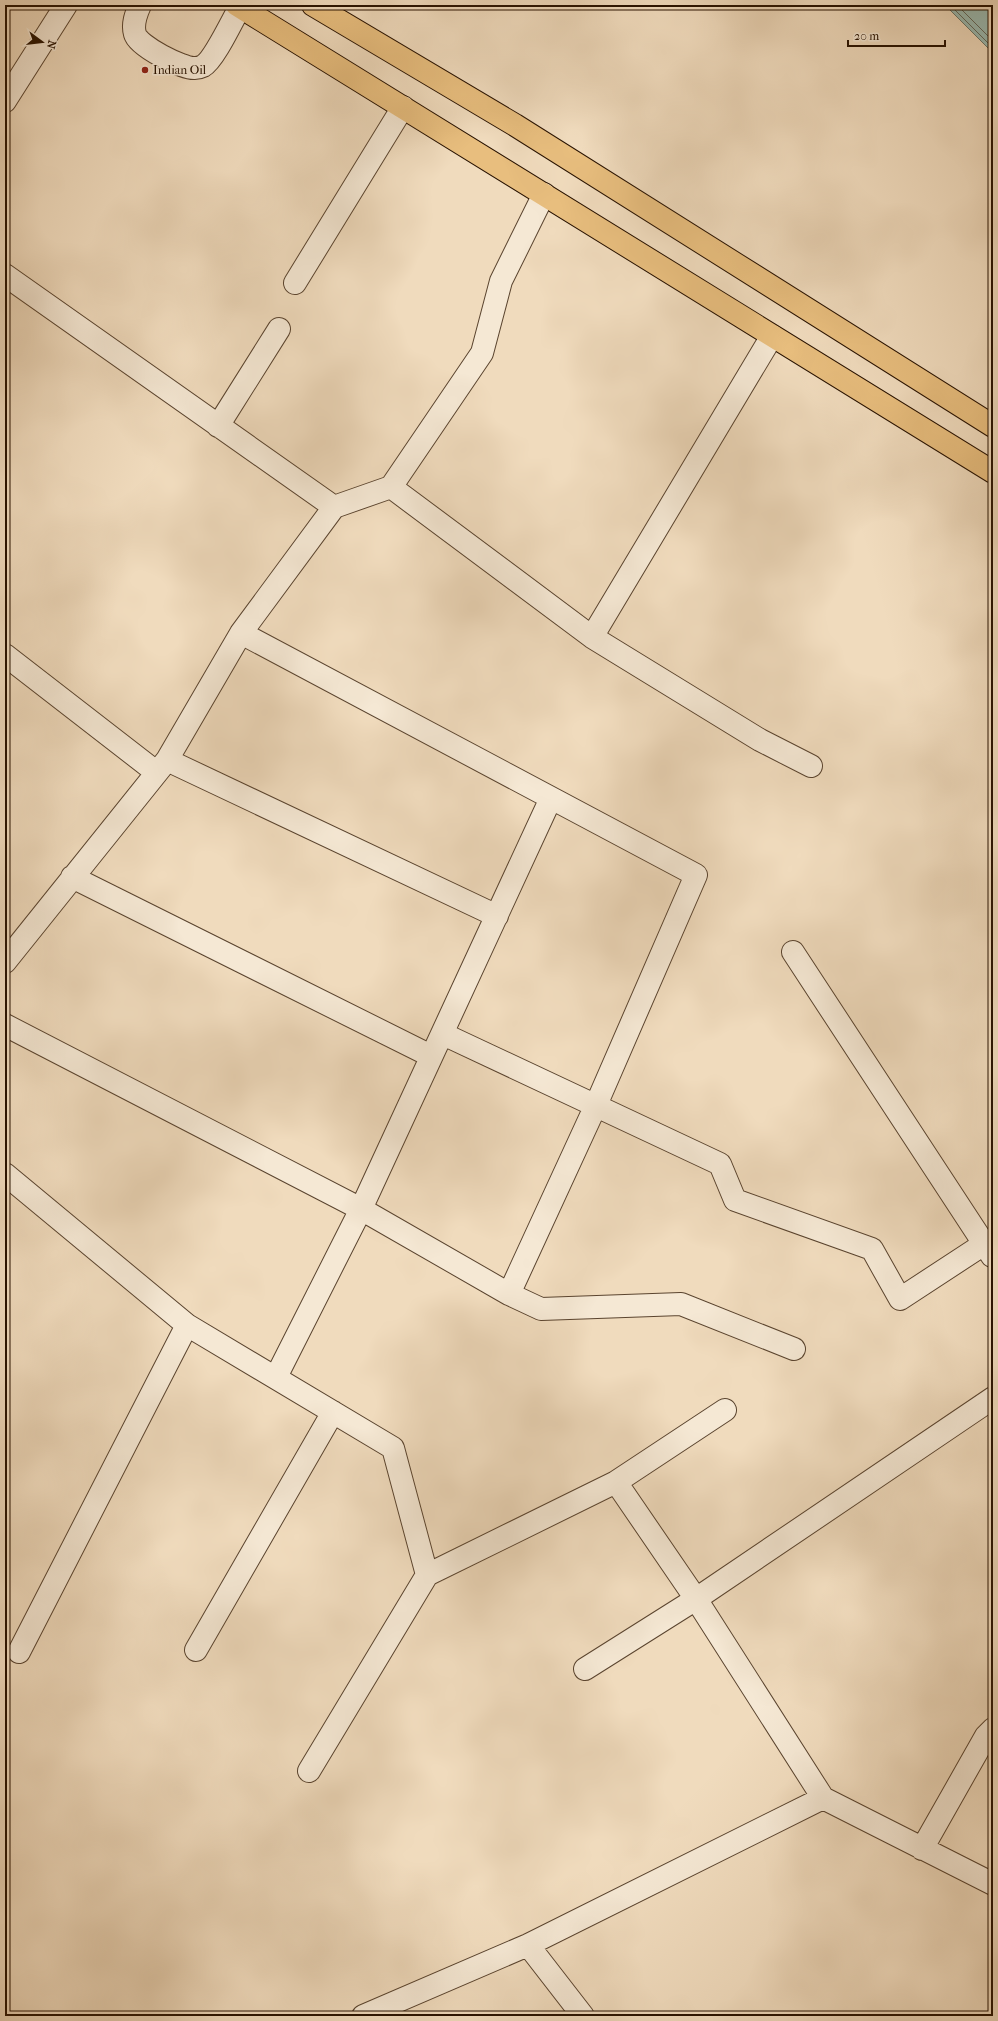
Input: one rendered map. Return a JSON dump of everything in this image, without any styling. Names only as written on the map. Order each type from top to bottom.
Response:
[{"type":"highway","points":[[313,5],[515,125],[993,426]]},
{"type":"highway","points":[[238,6],[993,472]]},
{"type":"street","points":[[5,102],[66,5]]},
{"type":"street","points":[[140,5],[134,23],[135,35],[141,43],[164,57],[194,69],[204,66],[212,58],[238,6]]},
{"type":"street","points":[[295,283],[403,107]]},
{"type":"street","points":[[5,962],[162,766],[241,634],[334,507],[391,487],[482,353],[501,281],[544,194]]},
{"type":"street","points":[[5,275],[334,507]]},
{"type":"street","points":[[218,426],[279,329]]},
{"type":"street","points":[[592,637],[772,336]]},
{"type":"street","points":[[391,487],[592,637],[760,740],[811,766]]},
{"type":"street","points":[[241,634],[696,875],[596,1105],[509,1294]]},
{"type":"street","points":[[5,655],[162,766],[497,916]]},
{"type":"street","points":[[276,1377],[361,1209],[551,798]]},
{"type":"street","points":[[72,877],[431,1056]]},
{"type":"street","points":[[443,1034],[720,1164],[735,1200],[872,1249],[900,1299],[989,1250],[793,952]]},
{"type":"street","points":[[5,1025],[361,1209],[509,1294],[541,1309],[681,1304],[794,1348]]},
{"type":"street","points":[[5,1174],[187,1325],[393,1448],[427,1575]]},
{"type":"street","points":[[19,1652],[187,1325]]},
{"type":"street","points":[[585,1669],[696,1599],[993,1398]]},
{"type":"street","points":[[309,1771],[427,1575],[616,1482],[725,1410]]},
{"type":"street","points":[[196,1650],[333,1412]]},
{"type":"street","points":[[616,1482],[696,1599],[823,1798],[993,1884]]},
{"type":"street","points":[[922,1849],[986,1736],[993,1729]]},
{"type":"street","points":[[363,2016],[385,2011],[528,1945],[823,1798]]},
{"type":"street","points":[[528,1945],[583,2016]]},
{"type":"water","points":[[945,5],[993,5],[993,53]]},
{"type":"place","name":"Indian Oil","points":[[145,70]]}]
